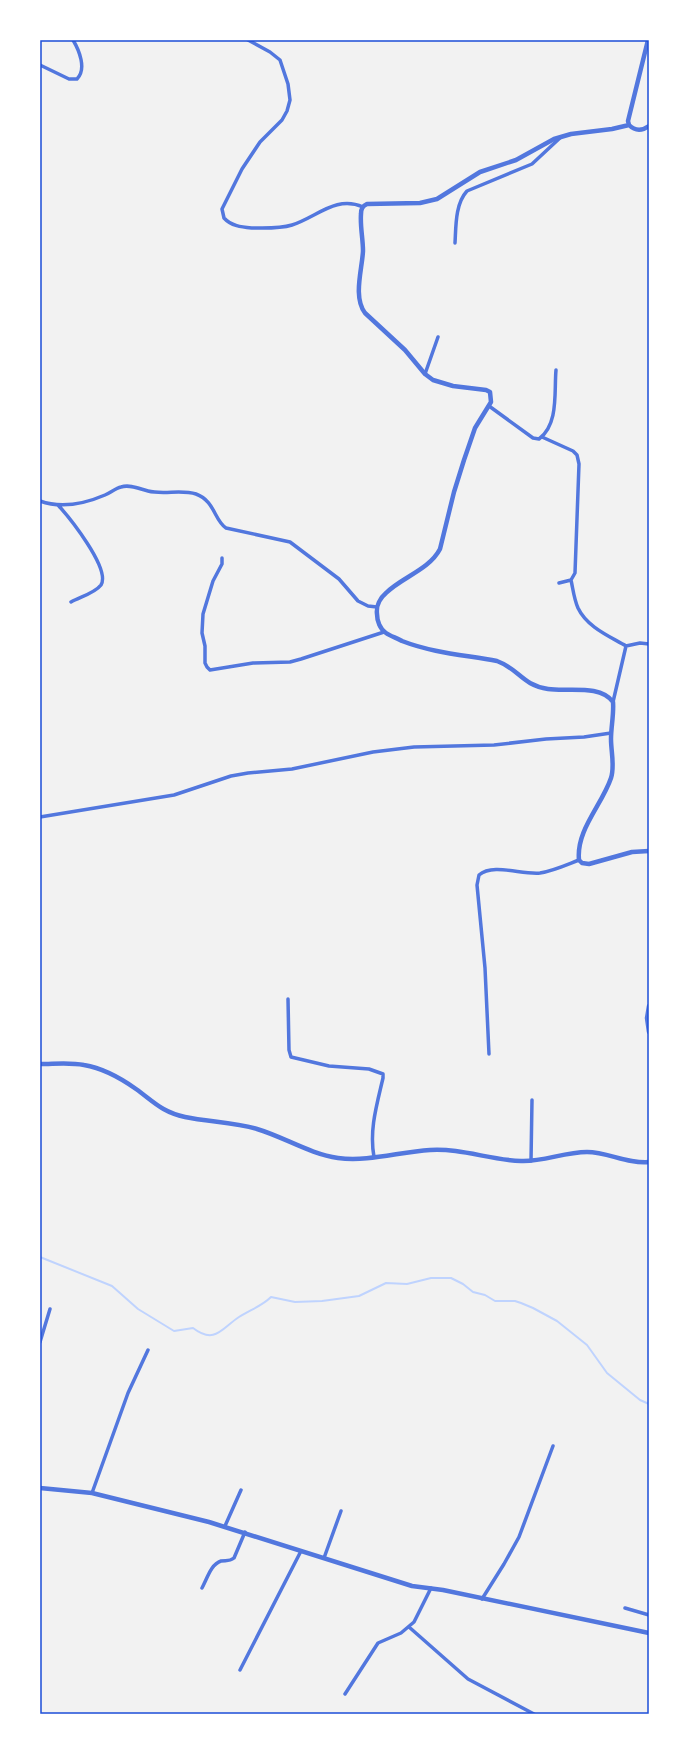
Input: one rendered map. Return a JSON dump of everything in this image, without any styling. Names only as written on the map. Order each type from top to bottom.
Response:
[{"type":"street","points":[[40,65],[69,79],[77,79],[82,72],[82,67],[77,47],[73,40]]},
{"type":"street","points":[[248,40],[270,52],[280,60],[288,84],[290,100],[287,111],[282,120],[260,142],[242,169],[222,209],[224,218],[231,224],[238,226],[262,228],[283,227],[298,223],[336,204],[345,202],[363,207]]},
{"type":"street","points":[[629,125],[629,115],[648,40]]},
{"type":"street","points":[[629,125],[638,130],[643,130],[649,126]]},
{"type":"street","points":[[613,702],[604,694],[589,691],[538,687],[527,682],[503,663],[473,656],[427,650],[384,632],[378,621],[377,607],[387,592],[425,566],[438,554],[459,472],[475,428],[491,402],[491,396],[490,392],[486,390],[445,385],[433,380],[362,308],[360,297],[363,251],[361,213],[363,207],[367,204],[420,203],[437,200],[480,172],[516,160],[554,138],[612,130],[629,125]]},
{"type":"street","points":[[455,244],[457,217],[462,197],[467,192],[477,187],[532,164],[562,136]]},
{"type":"street","points":[[426,374],[438,337]]},
{"type":"street","points":[[488,406],[538,440],[548,429],[554,411],[556,370]]},
{"type":"street","points":[[542,437],[573,451],[577,455],[578,459],[579,488],[575,573],[571,580],[578,608],[599,631],[626,646],[633,644],[649,644]]},
{"type":"street","points":[[40,501],[58,505],[80,504],[91,501],[120,487],[127,486],[157,492],[196,494],[211,506],[222,525],[226,528],[290,542],[339,578],[358,601],[368,606],[377,607]]},
{"type":"street","points":[[58,505],[78,528],[90,546],[103,577],[102,584],[98,588],[71,602]]},
{"type":"street","points":[[222,558],[222,564],[213,581],[203,614],[202,633],[205,646],[205,664],[208,669],[215,670],[253,663],[290,662],[384,632]]},
{"type":"street","points":[[559,583],[571,580]]},
{"type":"street","points":[[579,860],[579,847],[590,817],[611,778],[613,758],[611,733],[613,702],[626,646]]},
{"type":"street","points":[[40,817],[174,795],[231,776],[292,769],[373,752],[414,747],[494,745],[546,739],[584,737],[611,733]]},
{"type":"street","points":[[579,860],[582,863],[589,864],[632,852],[649,851]]},
{"type":"street","points":[[488,1054],[485,968],[477,885],[479,875],[496,869],[519,873],[540,873],[560,868],[579,860]]},
{"type":"street","points":[[288,999],[289,1050],[291,1057],[329,1066],[369,1069],[383,1074],[384,1078],[371,1140],[374,1157]]},
{"type":"street","points":[[649,1006],[646,1018],[649,1032]]},
{"type":"street","points":[[40,1064],[79,1064],[95,1068],[136,1089],[156,1105],[184,1117],[257,1129],[338,1158],[374,1157],[413,1151],[449,1150],[493,1158],[531,1161],[586,1152],[610,1156],[626,1161],[641,1163],[649,1162]]},
{"type":"street","points":[[531,1161],[532,1100]]},
{"type":"street","points":[[40,1342],[50,1309]]},
{"type":"street","points":[[92,1493],[128,1393],[148,1350]]},
{"type":"street","points":[[482,1599],[519,1537],[553,1446]]},
{"type":"street","points":[[40,1488],[92,1493],[226,1526],[412,1586],[431,1588],[558,1613],[649,1633]]},
{"type":"street","points":[[226,1526],[241,1490]]},
{"type":"street","points":[[324,1558],[341,1511]]},
{"type":"street","points":[[202,1588],[215,1565],[221,1561],[231,1560],[234,1558],[245,1532]]},
{"type":"street","points":[[240,1670],[301,1551]]},
{"type":"street","points":[[345,1694],[378,1643],[409,1628],[418,1615],[431,1588]]},
{"type":"street","points":[[625,1608],[649,1615]]},
{"type":"street","points":[[409,1628],[468,1679],[534,1714]]},
{"type":"waterway","points":[[40,1257],[112,1286],[138,1309],[174,1331],[193,1328],[207,1335],[218,1333],[239,1317],[271,1297],[295,1302],[322,1301],[359,1296],[386,1283],[407,1284],[431,1278],[451,1278],[463,1284],[473,1292],[485,1295],[495,1301],[515,1301],[533,1308],[557,1321],[587,1345],[607,1373],[640,1400],[649,1404]]}]
